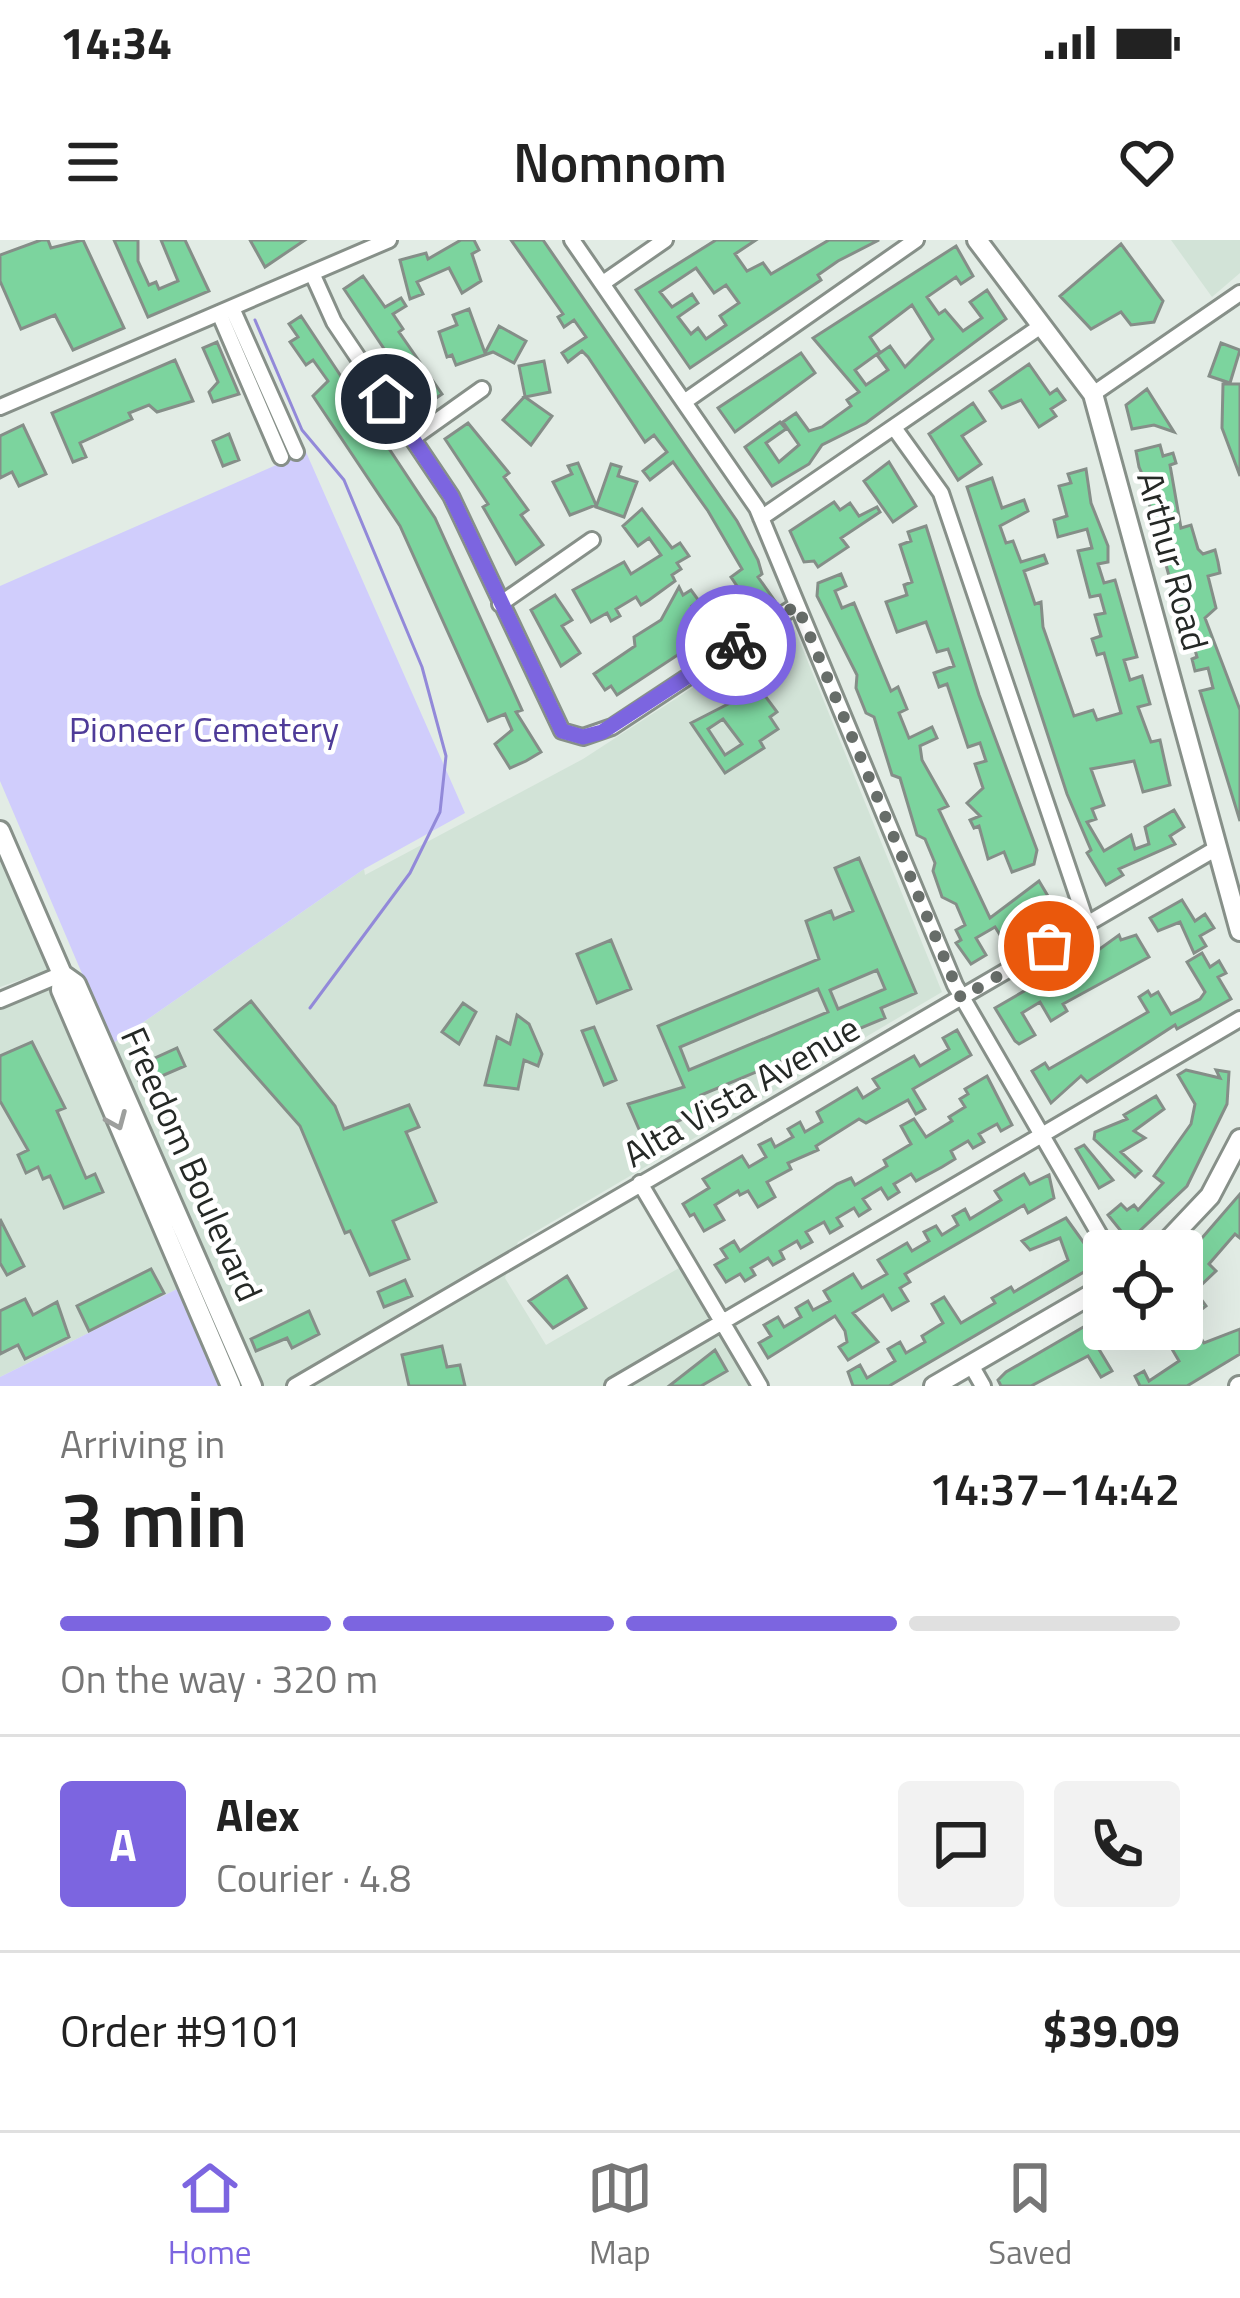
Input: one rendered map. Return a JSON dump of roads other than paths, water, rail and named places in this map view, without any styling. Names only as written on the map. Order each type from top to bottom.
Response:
[{"type":"street","points":[[0,407],[389,240]]},
{"type":"street","points":[[572,240],[761,518],[961,998],[1096,1230]]},
{"type":"street","points":[[603,283],[665,240]]},
{"type":"street","points":[[684,402],[916,240]]},
{"type":"street","name":"Arthur Road","points":[[977,240],[1093,394],[1240,931]]},
{"type":"street","points":[[312,273],[334,322],[451,496],[554,724],[583,737],[612,727],[797,605]]},
{"type":"street","points":[[1093,394],[1240,293]]},
{"type":"street","points":[[225,310],[288,454]]},
{"type":"street","points":[[761,518],[1041,326]]},
{"type":"street","points":[[413,438],[482,389]]},
{"type":"street","points":[[895,430],[941,493],[1088,924]]},
{"type":"street","points":[[500,604],[592,540]]},
{"type":"street","name":"Freedom Boulevard","points":[[0,831],[62,974],[61,990],[231,1386]]},
{"type":"street","name":"Alta Vista Avenue","points":[[295,1386],[1217,848]]},
{"type":"street","points":[[0,1000],[62,974]]},
{"type":"street","name":"Freedom Boulevard","points":[[62,974],[76,984],[252,1386]]},
{"type":"street","points":[[614,1386],[1240,1019]]},
{"type":"street","points":[[1178,1230],[1210,1196],[1240,1139]]},
{"type":"street","points":[[640,1184],[760,1386]]},
{"type":"street","points":[[934,1386],[1083,1299]]},
{"type":"street","points":[[971,1365],[983,1386]]},
{"type":"waterway","points":[[255,320],[302,430],[344,480],[422,667],[446,756],[440,812],[410,873],[310,1008]]},
{"type":"park label","name":"Pioneer Cemetery","points":[[204,729]]}]
